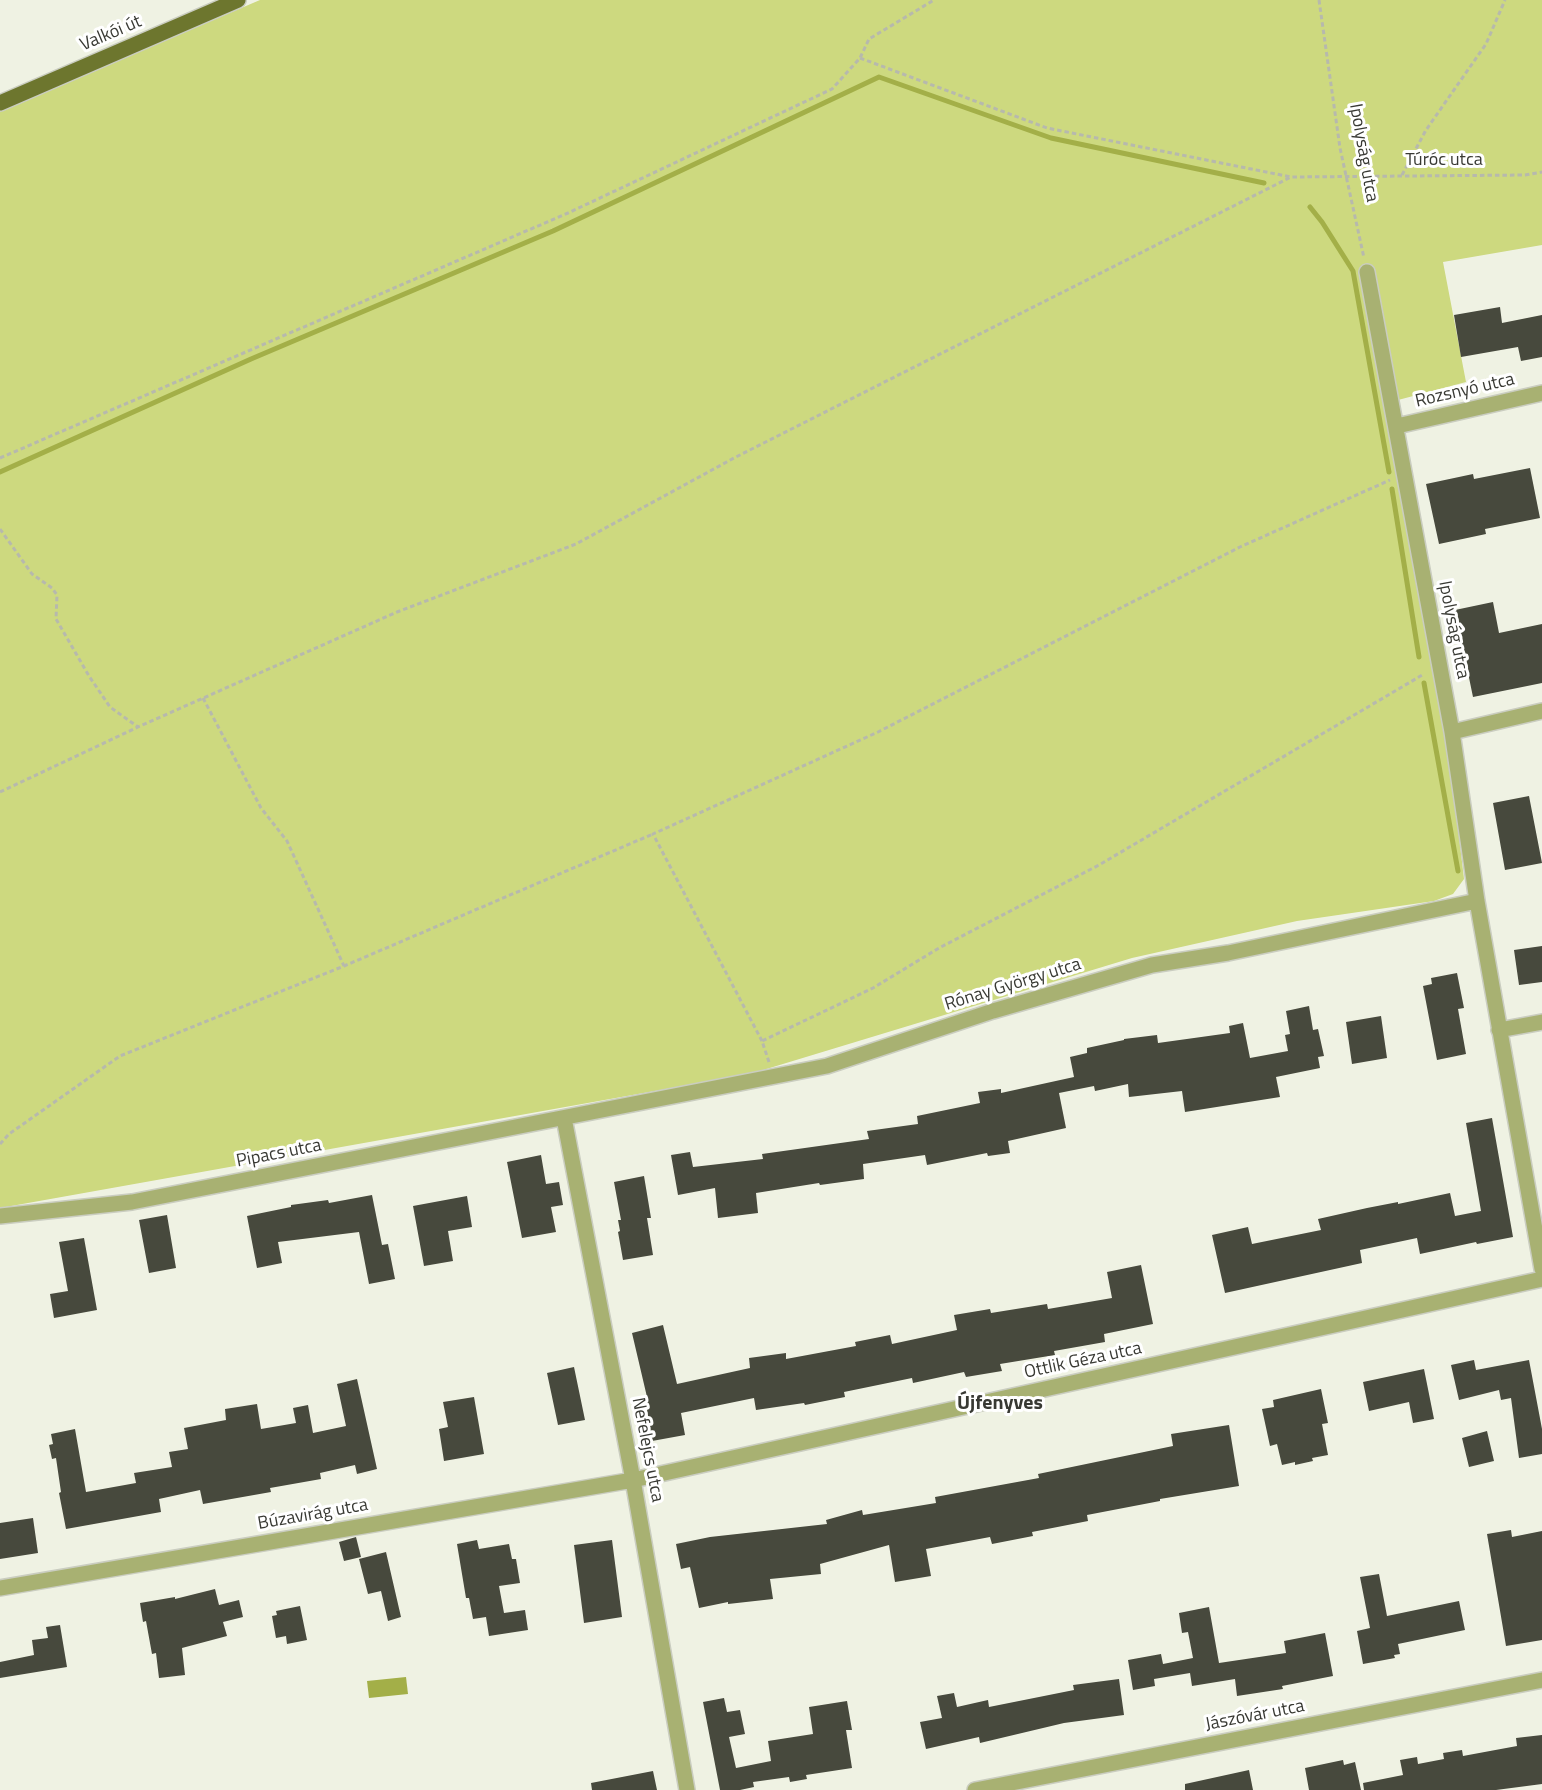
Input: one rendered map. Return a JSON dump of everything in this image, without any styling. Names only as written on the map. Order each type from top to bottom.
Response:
[{"type":"main road","name":"Valkói út","points":[[0,103],[237,0]]},
{"type":"street","name":"Ipolyság utca","points":[[1367,272],[1452,732],[1477,901],[1542,1269]]},
{"type":"street","name":"Rozsnyó utca","points":[[1396,426],[1542,393]]},
{"type":"street","points":[[1452,732],[1542,711]]},
{"type":"street","name":"Rónay György utca","points":[[564,1118],[827,1066],[993,1011],[1152,965],[1228,953],[1477,901]]},
{"type":"street","points":[[1499,1030],[1542,1022]]},
{"type":"street","name":"Pipacs utca","points":[[0,1216],[132,1202],[564,1118]]},
{"type":"street","name":"Nefelejcs utca","points":[[564,1118],[633,1480],[687,1790]]},
{"type":"street","name":"Ottlik Géza utca","points":[[633,1480],[1542,1279]]},
{"type":"street","name":"Búzavirág utca","points":[[0,1588],[633,1480]]},
{"type":"street","name":"Jászóvár utca","points":[[975,1790],[1542,1680]]},
{"type":"path","points":[[0,458],[579,208],[832,88],[860,58],[869,39],[934,0]]},
{"type":"path","name":"Ipolyság utca","points":[[1320,0],[1345,175],[1367,272]]},
{"type":"path","points":[[1402,175],[1426,130],[1486,44],[1505,0]]},
{"type":"path","points":[[860,58],[1047,128],[1292,177]]},
{"type":"path","name":"Túróc utca","points":[[1292,177],[1526,175],[1542,172]]},
{"type":"path","points":[[0,792],[138,727],[398,612],[576,544],[734,458],[1292,177]]},
{"type":"path","points":[[0,1144],[9,1134],[120,1056],[344,966],[653,834],[878,732],[1240,547],[1404,474]]},
{"type":"path","points":[[0,529],[32,574],[52,588],[57,595],[56,619],[110,707],[138,727]]},
{"type":"path","points":[[762,1041],[873,988],[939,948],[1099,865],[1439,666]]},
{"type":"path","points":[[203,698],[261,808],[287,841],[344,966]]},
{"type":"path","points":[[653,834],[762,1041],[774,1076]]},
{"type":"shaded area","points":[[260,0],[1542,0],[1542,245],[1443,262],[1466,382],[1383,404],[1404,474],[1439,666],[1464,879],[1453,894],[1434,901],[1297,921],[1132,958],[750,1074],[0,1208],[0,111]]},
{"type":"shaded area","points":[[406,1677],[408,1694],[369,1698],[367,1681]]},
{"type":"building","points":[[1500,307],[1502,323],[1542,315],[1542,357],[1521,361],[1518,347],[1461,357],[1454,315]]},
{"type":"building","points":[[1530,468],[1540,518],[1485,529],[1486,534],[1439,544],[1426,484],[1473,474],[1474,479]]},
{"type":"building","points":[[1493,602],[1499,633],[1542,624],[1542,683],[1473,697],[1455,610]]},
{"type":"building","points":[[1529,796],[1542,863],[1505,870],[1493,803]]},
{"type":"building","points":[[1542,946],[1542,982],[1519,985],[1514,950]]},
{"type":"building","points":[[1457,973],[1464,1008],[1458,1009],[1466,1054],[1437,1060],[1423,986],[1432,984],[1431,978]]},
{"type":"building","points":[[1309,1006],[1313,1030],[1318,1029],[1324,1056],[1318,1057],[1320,1068],[1276,1077],[1280,1097],[1185,1112],[1182,1091],[1129,1097],[1128,1084],[1095,1091],[1094,1086],[1059,1093],[1066,1128],[1008,1141],[1010,1153],[988,1156],[987,1153],[927,1165],[925,1155],[863,1164],[864,1179],[820,1185],[819,1183],[756,1193],[758,1213],[718,1218],[715,1188],[678,1195],[671,1155],[690,1152],[693,1167],[763,1159],[762,1154],[869,1139],[867,1131],[918,1124],[917,1116],[980,1103],[978,1092],[1001,1089],[1001,1093],[1074,1077],[1070,1057],[1087,1053],[1087,1048],[1124,1039],[1157,1035],[1158,1043],[1230,1033],[1229,1026],[1243,1023],[1250,1058],[1288,1051],[1285,1035],[1290,1034],[1286,1011]]},
{"type":"building","points":[[1381,1016],[1387,1058],[1352,1064],[1346,1022]]},
{"type":"building","points":[[1492,1118],[1513,1237],[1420,1254],[1417,1238],[1360,1250],[1362,1263],[1225,1293],[1212,1235],[1248,1227],[1252,1244],[1321,1230],[1318,1219],[1450,1193],[1455,1216],[1481,1211],[1466,1123]]},
{"type":"building","points":[[541,1155],[546,1184],[559,1182],[563,1205],[551,1207],[556,1232],[522,1238],[507,1162]]},
{"type":"building","points":[[644,1176],[651,1218],[647,1218],[653,1255],[623,1260],[618,1232],[620,1231],[618,1220],[621,1220],[614,1182]]},
{"type":"building","points":[[372,1195],[382,1245],[388,1244],[395,1279],[369,1284],[359,1232],[278,1242],[282,1263],[257,1268],[247,1216],[291,1207],[291,1205],[328,1200],[329,1203]]},
{"type":"building","points":[[467,1196],[472,1227],[448,1231],[453,1261],[424,1266],[413,1206]]},
{"type":"building","points":[[167,1215],[176,1268],[149,1273],[139,1220]]},
{"type":"building","points":[[84,1238],[97,1310],[54,1318],[50,1294],[68,1291],[59,1242]]},
{"type":"building","points":[[1141,1265],[1153,1324],[1104,1334],[1105,1342],[1054,1351],[1055,1355],[1000,1364],[1002,1371],[966,1377],[964,1372],[913,1383],[912,1378],[844,1392],[845,1397],[805,1405],[804,1403],[756,1410],[754,1398],[681,1413],[685,1435],[652,1441],[645,1397],[647,1397],[632,1333],[663,1325],[677,1384],[750,1368],[749,1358],[786,1353],[786,1359],[856,1346],[855,1342],[890,1335],[892,1344],[957,1330],[954,1315],[990,1309],[991,1313],[1047,1304],[1048,1309],[1112,1298],[1107,1272]]},
{"type":"building","points":[[1474,1360],[1476,1370],[1529,1360],[1542,1429],[1542,1454],[1519,1458],[1511,1398],[1501,1400],[1499,1390],[1459,1400],[1451,1365]]},
{"type":"building","points":[[574,1367],[585,1420],[558,1425],[547,1373]]},
{"type":"building","points":[[1424,1369],[1434,1419],[1413,1423],[1409,1402],[1369,1411],[1363,1382]]},
{"type":"building","points":[[357,1379],[377,1469],[357,1474],[355,1465],[320,1473],[321,1479],[270,1488],[271,1492],[203,1504],[200,1490],[159,1499],[161,1512],[66,1529],[59,1493],[61,1492],[56,1458],[52,1459],[49,1445],[53,1444],[51,1434],[75,1429],[86,1492],[136,1483],[134,1473],[172,1467],[169,1452],[188,1449],[184,1428],[226,1420],[225,1409],[257,1404],[261,1429],[296,1423],[293,1408],[308,1405],[313,1433],[346,1426],[337,1384]]},
{"type":"building","points":[[1321,1389],[1328,1423],[1322,1424],[1328,1455],[1295,1465],[1295,1462],[1282,1465],[1277,1444],[1270,1446],[1262,1409],[1274,1407],[1273,1400]]},
{"type":"building","points":[[474,1397],[484,1454],[444,1461],[439,1429],[448,1427],[443,1402]]},
{"type":"building","points":[[1229,1425],[1239,1486],[1160,1499],[1160,1501],[1087,1515],[1088,1521],[1032,1532],[1033,1536],[992,1544],[990,1537],[926,1549],[931,1576],[895,1582],[889,1545],[820,1564],[821,1574],[770,1579],[773,1599],[728,1604],[728,1602],[699,1608],[690,1567],[681,1569],[676,1544],[710,1537],[827,1524],[826,1520],[862,1510],[863,1515],[936,1503],[935,1497],[1039,1478],[1038,1474],[1173,1446],[1171,1434]]},
{"type":"building","points":[[1487,1431],[1494,1461],[1469,1467],[1462,1438]]},
{"type":"building","points":[[33,1518],[38,1553],[0,1559],[0,1523]]},
{"type":"building","points":[[1511,1530],[1512,1537],[1542,1531],[1542,1640],[1506,1646],[1487,1534]]},
{"type":"building","points":[[356,1537],[361,1557],[344,1561],[339,1542]]},
{"type":"building","points":[[477,1540],[479,1549],[509,1544],[512,1559],[516,1559],[520,1583],[499,1586],[504,1613],[525,1610],[528,1630],[489,1636],[486,1617],[473,1619],[469,1598],[466,1598],[457,1544]]},
{"type":"building","points":[[612,1540],[622,1617],[584,1623],[574,1545]]},
{"type":"building","points":[[386,1552],[401,1617],[388,1621],[381,1591],[368,1594],[359,1559]]},
{"type":"building","points":[[1379,1574],[1387,1616],[1459,1601],[1465,1630],[1398,1644],[1400,1654],[1394,1655],[1395,1658],[1363,1664],[1357,1631],[1370,1628],[1360,1577]]},
{"type":"building","points":[[215,1589],[219,1605],[239,1600],[243,1617],[223,1622],[227,1636],[182,1648],[185,1675],[159,1678],[156,1653],[152,1654],[140,1603],[175,1597],[175,1599]]},
{"type":"building","points":[[300,1606],[307,1640],[287,1644],[286,1636],[276,1638],[272,1616],[277,1615],[276,1611]]},
{"type":"building","points":[[1209,1607],[1219,1663],[1286,1653],[1284,1641],[1325,1633],[1333,1676],[1282,1686],[1283,1689],[1237,1696],[1235,1679],[1192,1686],[1190,1673],[1154,1679],[1155,1686],[1133,1690],[1128,1660],[1161,1654],[1163,1664],[1193,1658],[1188,1632],[1182,1633],[1179,1613]]},
{"type":"building","points":[[60,1625],[67,1667],[0,1678],[0,1662],[34,1655],[32,1640],[48,1638],[46,1627]]},
{"type":"building","points":[[1119,1679],[1124,1715],[1064,1723],[980,1743],[979,1737],[926,1749],[920,1722],[942,1718],[937,1696],[954,1693],[957,1707],[988,1700],[989,1707],[1074,1690],[1073,1685]]},
{"type":"building","points":[[724,1698],[727,1712],[740,1710],[745,1734],[729,1737],[736,1768],[771,1761],[768,1741],[813,1734],[809,1707],[847,1701],[852,1730],[846,1730],[852,1768],[806,1775],[807,1779],[790,1782],[789,1777],[753,1782],[754,1787],[740,1790],[720,1790],[703,1702]]},
{"type":"building","points":[[1542,1735],[1542,1784],[1496,1790],[1364,1790],[1363,1783],[1403,1775],[1400,1760],[1417,1757],[1418,1764],[1444,1759],[1443,1753],[1462,1750],[1463,1756],[1517,1746],[1516,1738]]},
{"type":"building","points":[[1343,1760],[1344,1765],[1355,1762],[1361,1790],[1309,1790],[1305,1768]]},
{"type":"building","points":[[1249,1770],[1253,1790],[1185,1790],[1185,1784]]},
{"type":"building","points":[[653,1771],[657,1790],[592,1790],[591,1783]]},
{"type":"waterway","points":[[0,472],[251,359],[553,231],[879,77],[1051,138],[1264,183]]},
{"type":"waterway","points":[[1310,207],[1353,271],[1389,472]]},
{"type":"waterway","points":[[1392,489],[1419,657]]},
{"type":"waterway","points":[[1424,683],[1458,871]]},
{"type":"district","name":"Újfenyves","points":[[1000,1404]]}]
